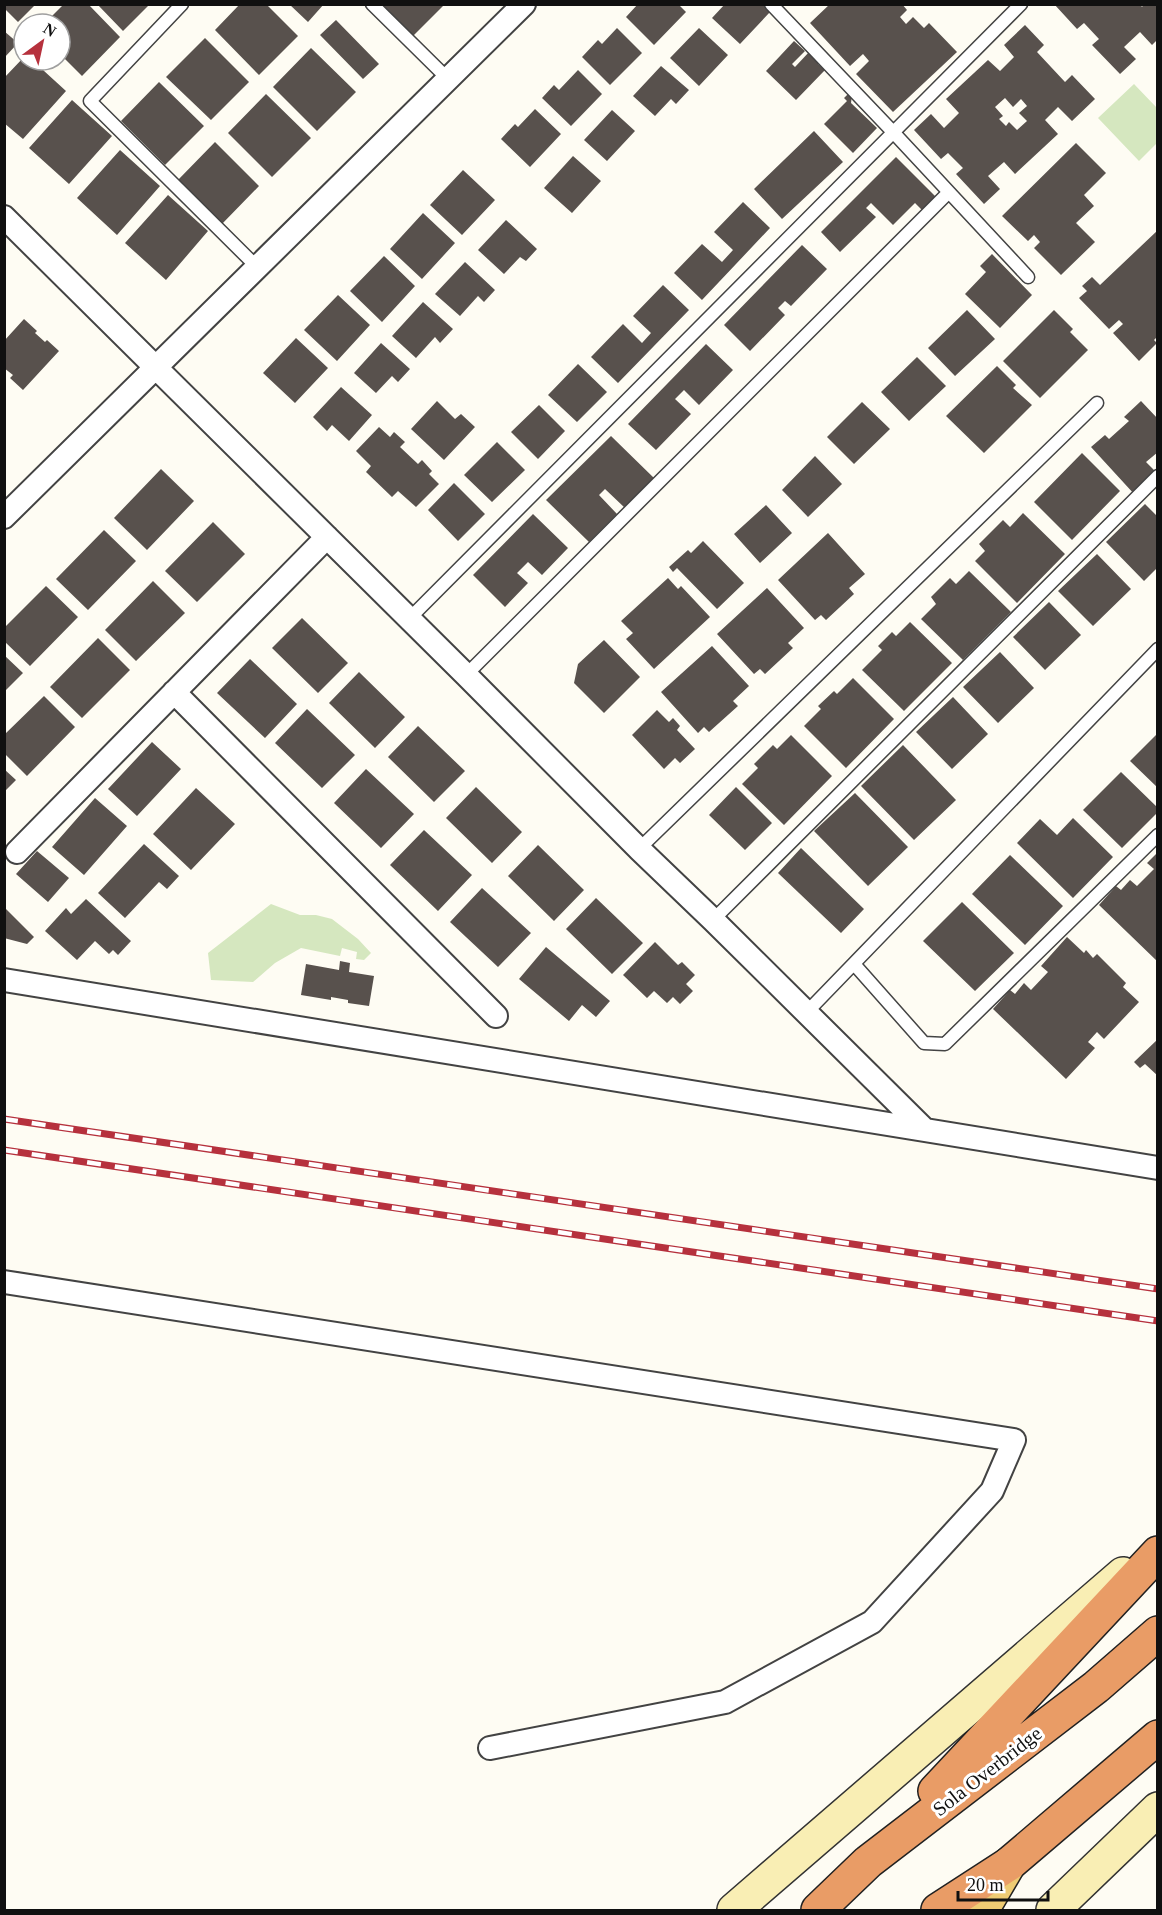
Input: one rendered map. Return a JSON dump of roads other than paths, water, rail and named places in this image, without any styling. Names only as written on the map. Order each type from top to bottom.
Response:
[{"type":"highway","points":[[868,1862],[1158,1553]]},
{"type":"highway","name":"Sola Overbridge","points":[[818,1911],[868,1862],[1096,1687],[1158,1633]]},
{"type":"highway","points":[[938,1911],[1009,1864],[1158,1737]]},
{"type":"main road","points":[[734,1911],[1158,1544]]},
{"type":"main road","points":[[1053,1911],[1158,1809]]},
{"type":"main road","points":[[982,1911],[1009,1864]]},
{"type":"street","points":[[4,517],[524,4]]},
{"type":"street","points":[[4,218],[924,1130]]},
{"type":"street","points":[[17,852],[327,537]]},
{"type":"street","points":[[174,692],[496,1016]]},
{"type":"street","points":[[4,980],[1158,1168]]},
{"type":"street","points":[[4,1282],[1014,1440],[992,1491],[872,1622],[725,1702],[490,1748]]},
{"type":"lane","points":[[183,4],[90,101],[257,267]]},
{"type":"lane","points":[[372,4],[448,79]]},
{"type":"lane","points":[[771,4],[1028,277]]},
{"type":"lane","points":[[410,619],[1021,4]]},
{"type":"lane","points":[[466,675],[948,193]]},
{"type":"lane","points":[[639,849],[1097,403]]},
{"type":"lane","points":[[713,920],[1158,476]]},
{"type":"lane","points":[[806,1013],[1158,649]]},
{"type":"lane","points":[[854,964],[924,1043],[945,1044],[1158,835]]},
{"type":"railway","points":[[4,1119],[1158,1289]]},
{"type":"railway","points":[[4,1150],[1158,1321]]}]
